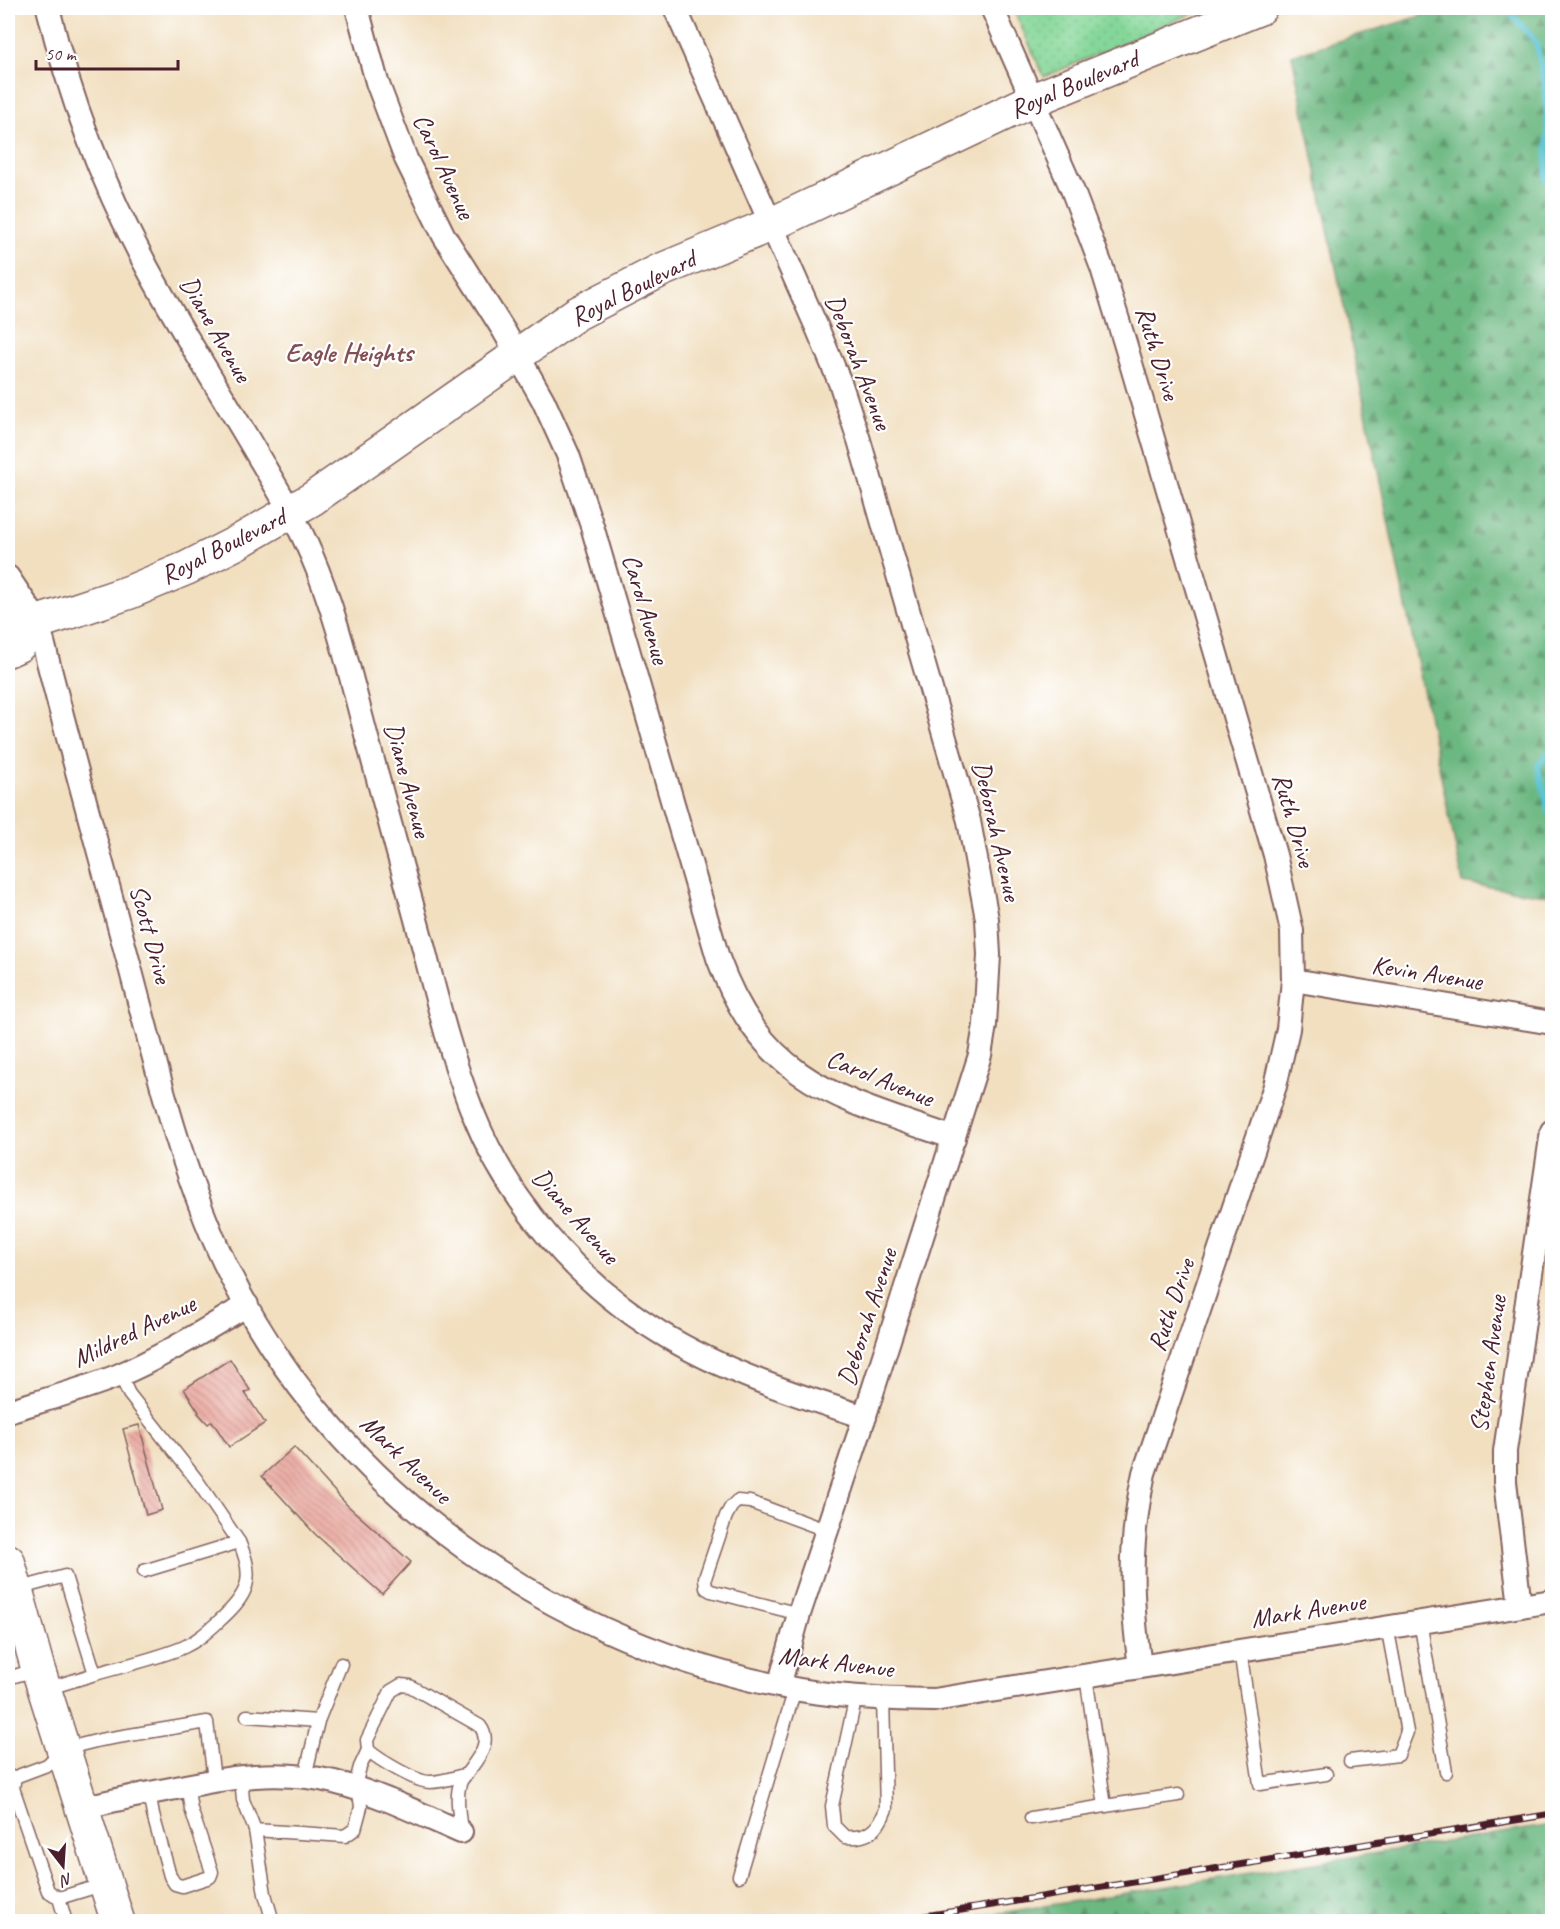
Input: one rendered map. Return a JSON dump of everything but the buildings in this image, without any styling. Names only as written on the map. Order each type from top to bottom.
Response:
[{"type":"street","name":"Diane Avenue","points":[[48,8],[67,80],[110,192],[149,271],[291,512],[315,563],[346,660],[449,1044],[474,1115],[502,1174],[530,1214],[568,1258],[616,1302],[659,1332],[711,1361],[865,1417]]},
{"type":"street","name":"Carol Avenue","points":[[357,8],[377,82],[406,159],[444,236],[518,355],[543,400],[580,487],[718,958],[740,1008],[755,1031],[781,1059],[806,1079],[858,1105],[954,1138]]},
{"type":"street","name":"Deborah Avenue","points":[[675,8],[841,385],[969,821],[987,919],[989,955],[985,1025],[980,1055],[865,1417],[799,1614],[787,1688]]},
{"type":"street","name":"Ruth Drive","points":[[992,8],[1072,189],[1102,268],[1275,855],[1292,931],[1291,1010],[1275,1086],[1144,1473],[1137,1507],[1131,1562],[1134,1627],[1140,1666]]},
{"type":"street","name":"Royal Boulevard","points":[[23,618],[130,592],[187,568],[291,512],[576,314],[618,290],[668,266],[772,224],[1033,100],[1260,8]]},
{"type":"street","name":"Scott Drive","points":[[8,577],[23,618],[174,1127],[218,1250],[247,1305]]},
{"type":"street","points":[[8,650],[19,645],[23,618]]},
{"type":"street","name":"Kevin Avenue","points":[[1293,980],[1552,1023]]},
{"type":"street","name":"Stephen Avenue","points":[[1520,1606],[1505,1482],[1504,1451],[1552,1131]]},
{"type":"street","name":"Mildred Avenue","points":[[8,1411],[89,1387],[120,1375],[247,1305]]},
{"type":"street","name":"Mark Avenue","points":[[247,1305],[277,1354],[342,1439],[382,1480],[422,1516],[472,1554],[523,1588],[613,1634],[695,1664],[787,1688],[883,1699],[934,1700],[1552,1601]]},
{"type":"street","points":[[13,1591],[118,1922]]},
{"type":"street","points":[[82,1808],[214,1780],[241,1776],[276,1775],[305,1777],[360,1790],[461,1832]]},
{"type":"lane","points":[[8,1678],[41,1679],[95,1674],[183,1648],[200,1638],[237,1605],[246,1590],[244,1551],[239,1542],[196,1479],[129,1394],[120,1375]]},
{"type":"lane","points":[[799,1614],[711,1591],[706,1588],[705,1578],[731,1507],[737,1501],[750,1502],[828,1531]]},
{"type":"lane","points":[[144,1571],[239,1542]]},
{"type":"lane","points":[[13,1591],[65,1576],[95,1674]]},
{"type":"lane","points":[[1420,1621],[1446,1772]]},
{"type":"lane","points":[[1350,1761],[1398,1755],[1407,1732],[1388,1626]]},
{"type":"lane","points":[[1240,1650],[1260,1784],[1326,1774]]},
{"type":"lane","points":[[305,1777],[318,1721],[340,1664]]},
{"type":"lane","points":[[1086,1676],[1105,1806]]},
{"type":"lane","points":[[255,1830],[345,1836],[356,1829],[361,1807],[357,1778],[368,1750],[368,1740],[391,1691],[401,1685],[410,1686],[480,1726],[486,1733],[487,1741],[460,1782],[458,1794],[461,1832]]},
{"type":"lane","points":[[738,1876],[787,1688]]},
{"type":"lane","points":[[856,1696],[832,1806],[834,1826],[845,1837],[859,1838],[872,1831],[882,1820],[886,1809],[883,1699]]},
{"type":"lane","points":[[247,1716],[318,1721]]},
{"type":"lane","points":[[66,1922],[59,1899],[48,1891],[13,1788],[15,1777],[47,1765],[64,1749],[100,1740],[207,1722],[214,1780]]},
{"type":"lane","points":[[368,1750],[376,1757],[420,1780],[430,1782],[467,1774]]},
{"type":"lane","points":[[241,1776],[243,1800],[255,1830],[265,1894],[273,1922]]},
{"type":"lane","points":[[149,1793],[170,1876],[175,1884],[182,1886],[210,1877],[212,1872],[191,1809],[188,1785]]},
{"type":"lane","points":[[1031,1818],[1178,1795]]},
{"type":"lane","points":[[59,1899],[106,1884]]},
{"type":"green space","points":[[1013,8],[1205,8],[1044,77]]},
{"type":"green space","points":[[1447,8],[1552,8],[1552,896],[1463,883],[1292,55]]},
{"type":"green space","points":[[1552,1825],[1552,1921],[950,1921]]},
{"type":"waterway","points":[[1506,8],[1536,42],[1545,86],[1548,131],[1546,179],[1552,185]]},
{"type":"waterway","points":[[1552,749],[1538,766],[1549,812],[1552,812]]},
{"type":"railway","points":[[888,1922],[1552,1814]]},
{"type":"district","name":"Eagle Heights","points":[[349,352]]}]
